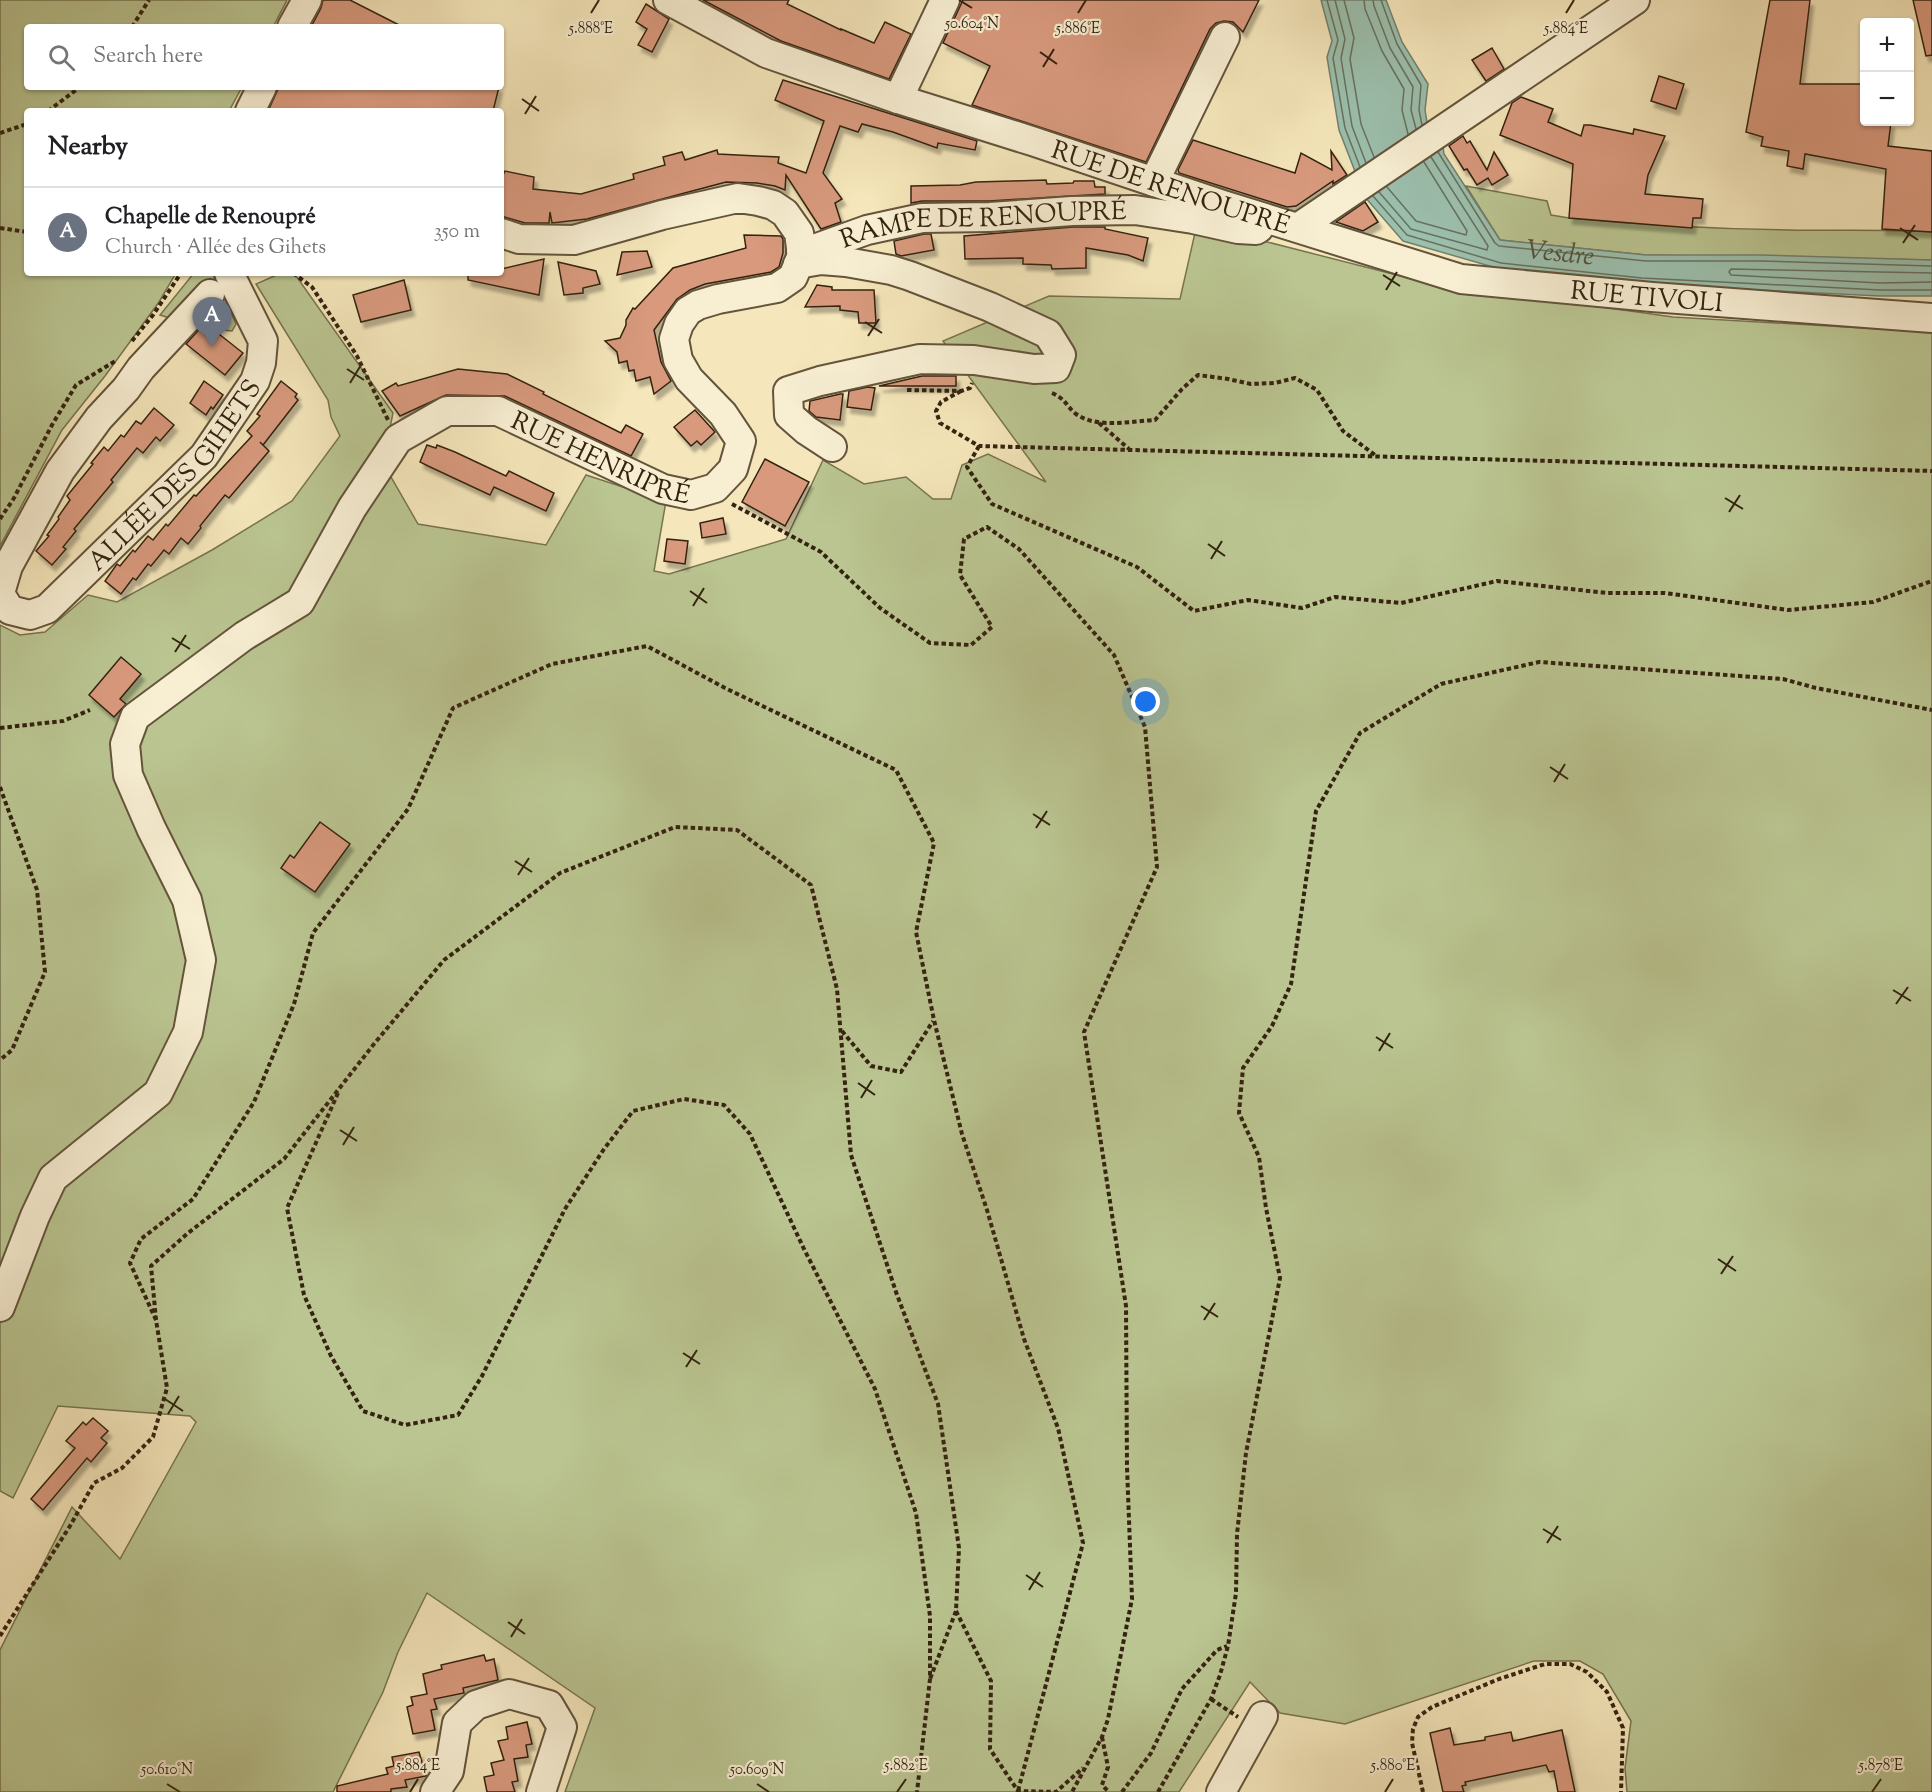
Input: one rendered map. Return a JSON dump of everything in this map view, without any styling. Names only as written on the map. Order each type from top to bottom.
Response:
[{"type":"street","points":[[294,24],[307,0]]},
{"type":"street","name":"RUE DE RENOUPRÉ","points":[[668,0],[766,53],[898,99],[1299,227],[1635,0]]},
{"type":"street","points":[[898,99],[945,0]]},
{"type":"street","points":[[1154,182],[1225,37]]},
{"type":"street","points":[[252,108],[260,90]]},
{"type":"street","points":[[504,234],[519,239],[574,240],[662,215],[738,198],[773,205],[785,213],[798,233],[800,258],[846,262],[891,270],[910,276],[990,307],[1048,334],[1061,355],[1056,368],[1034,369],[974,360],[920,359],[820,381],[788,391],[789,415],[806,430],[832,447]]},
{"type":"street","name":"RAMPE DE RENOUPRÉ","points":[[800,258],[817,248],[867,230],[922,218],[1135,210],[1238,229],[1256,230],[1270,219]]},
{"type":"street","name":"RUE TIVOLI","points":[[1299,227],[1461,279],[1652,297],[1932,318]]},
{"type":"street","name":"RUE HENRIPRÉ","points":[[0,1307],[34,1216],[53,1178],[158,1093],[188,1032],[201,960],[187,900],[151,828],[128,775],[125,744],[135,717],[244,636],[300,602],[352,508],[398,439],[447,411],[498,411],[663,489],[691,495],[716,488],[733,469],[741,441],[723,414],[689,379],[678,360],[674,339],[679,324],[688,312],[698,305],[718,298],[777,288],[793,277],[800,258]]},
{"type":"street","name":"ALLÉE DES GIHETS","points":[[210,294],[141,368],[126,389],[99,418],[60,471],[8,566],[0,593],[10,610],[30,615],[47,609],[204,456],[255,381],[261,363],[263,342],[230,276]]},
{"type":"street","points":[[435,1792],[449,1771],[457,1723],[476,1705],[509,1694],[549,1705],[562,1727],[541,1792]]},
{"type":"street","points":[[1221,1792],[1259,1723]]},
{"type":"path","points":[[134,24],[149,0]]},
{"type":"path","points":[[52,108],[76,90]]},
{"type":"path","points":[[0,134],[24,125]]},
{"type":"path","points":[[0,228],[24,232]]},
{"type":"path","points":[[126,350],[179,276]]},
{"type":"path","points":[[297,276],[312,287],[357,356],[385,416]]},
{"type":"path","points":[[0,519],[14,498],[76,385],[120,358]]},
{"type":"path","points":[[1098,422],[1155,420],[1182,389],[1198,375],[1251,384],[1275,383],[1295,378],[1317,390],[1343,431],[1377,456]]},
{"type":"path","points":[[976,378],[970,388],[941,402],[936,411],[940,423],[979,446],[1932,471]]},
{"type":"path","points":[[908,390],[961,391]]},
{"type":"path","points":[[1052,393],[1062,397],[1077,414],[1098,422],[1130,450]]},
{"type":"path","points":[[979,446],[967,467],[992,504],[1137,567],[1194,611],[1248,600],[1302,608],[1335,597],[1401,603],[1497,581],[1607,593],[1665,593],[1788,610],[1873,602],[1932,580]]},
{"type":"path","points":[[709,490],[821,552],[880,608],[930,644],[971,645],[992,627],[960,576],[964,539],[987,527],[1019,549],[1114,655],[1145,727],[1157,867],[1084,1032],[1126,1306],[1127,1467],[1132,1599],[1108,1719],[1102,1737],[1072,1792]]},
{"type":"path","points":[[156,1320],[130,1263],[141,1239],[193,1199],[254,1102],[294,1004],[313,933],[408,809],[453,708],[552,663],[647,646],[726,688],[896,770],[934,843],[916,932],[934,1020],[962,1134],[987,1210],[1024,1339],[1058,1428],[1083,1543],[1018,1791]]},
{"type":"path","points":[[1158,1792],[1211,1699],[1227,1646],[1236,1593],[1237,1534],[1246,1453],[1280,1278],[1266,1208],[1259,1157],[1239,1113],[1243,1068],[1272,1026],[1291,984],[1316,811],[1360,733],[1442,684],[1539,662],[1784,679],[1816,688],[1932,710]]},
{"type":"path","points":[[0,728],[63,722],[90,710]]},
{"type":"path","points":[[0,787],[37,890],[45,972],[12,1050],[0,1060]]},
{"type":"path","points":[[0,1636],[94,1484],[122,1468],[153,1437],[167,1388],[156,1320],[151,1266],[188,1233],[284,1159],[444,960],[560,873],[675,827],[737,830],[811,885],[837,989],[851,1155],[896,1292],[938,1404],[959,1548],[956,1611],[930,1679]]},
{"type":"path","points":[[841,1030],[871,1066],[901,1072],[934,1020]]},
{"type":"path","points":[[341,1086],[287,1208],[304,1295],[331,1356],[363,1411],[405,1425],[458,1415],[482,1376],[565,1209],[604,1149],[633,1111],[684,1099],[724,1105],[750,1134],[804,1249],[875,1389],[916,1513],[930,1616],[930,1679],[917,1792]]},
{"type":"path","points":[[956,1611],[991,1681],[990,1749],[1018,1791]]},
{"type":"path","points":[[1122,1792],[1151,1753],[1182,1689],[1217,1650],[1227,1646]]},
{"type":"path","points":[[1423,1792],[1412,1743],[1413,1729],[1418,1717],[1432,1707],[1499,1679],[1545,1664],[1570,1664],[1587,1672],[1607,1692],[1623,1728],[1621,1792]]},
{"type":"path","points":[[1211,1699],[1259,1723]]},
{"type":"path","points":[[1102,1737],[1108,1767],[1102,1785],[1109,1792]]},
{"type":"path","points":[[1018,1791],[1056,1792],[1086,1766]]},
{"type":"green space","points":[[0,0],[287,0],[275,24],[24,24],[24,90],[240,90],[231,108],[24,108],[24,276],[174,276],[159,302],[62,430],[0,546]]},
{"type":"green space","points":[[1466,186],[1547,201],[1551,215],[1569,218],[1734,229],[1932,232],[1932,260],[1646,255],[1500,240]]},
{"type":"green space","points":[[1197,224],[1428,283],[1673,317],[1932,332],[1932,1792],[1627,1792],[1625,1768],[1631,1721],[1603,1674],[1580,1661],[1534,1661],[1345,1724],[1280,1713],[1250,1682],[1179,1792],[565,1792],[595,1708],[427,1593],[398,1652],[383,1692],[333,1792],[0,1792],[0,1650],[72,1507],[120,1559],[196,1422],[190,1416],[58,1406],[13,1498],[0,1491],[0,625],[20,635],[45,632],[88,595],[117,602],[212,550],[292,501],[340,436],[331,417],[328,400],[256,284],[274,276],[296,276],[393,413],[383,463],[418,524],[546,545],[586,475],[666,501],[654,571],[669,574],[786,539],[823,460],[864,484],[906,477],[933,499],[951,499],[962,465],[988,454],[1046,482],[943,341],[1049,296],[1180,299]]},
{"type":"green space","points":[[192,276],[214,276],[236,324],[232,331],[222,330],[204,312],[176,320],[160,315]]},
{"type":"water","name":"Vesdre","points":[[1321,0],[1386,0],[1402,42],[1428,84],[1425,110],[1427,122],[1443,147],[1444,154],[1500,240],[1646,255],[1761,255],[1932,260],[1932,296],[1880,296],[1641,284],[1500,269],[1403,241],[1365,197],[1339,130],[1327,57],[1332,41]]},
{"type":"building","points":[[323,0],[350,0],[397,24],[313,24]]},
{"type":"building","points":[[703,0],[789,0],[787,4],[874,43],[885,22],[911,34],[889,79],[781,41]]},
{"type":"building","points":[[963,0],[1259,0],[1243,32],[1233,22],[1224,21],[1216,23],[1210,29],[1146,162],[972,105],[990,66],[943,43]]},
{"type":"building","points":[[1770,0],[1810,0],[1800,84],[1860,84],[1860,126],[1890,126],[1888,146],[1932,151],[1932,232],[1882,229],[1886,169],[1805,154],[1803,169],[1787,166],[1789,151],[1761,146],[1763,137],[1746,132]]},
{"type":"building","points":[[1913,0],[1932,0],[1932,55],[1926,56]]},
{"type":"building","points":[[646,4],[669,19],[652,52],[638,45],[647,29],[636,22]]},
{"type":"building","points":[[1492,48],[1504,69],[1486,81],[1472,60]]},
{"type":"building","points":[[1659,76],[1684,84],[1676,109],[1651,101]]},
{"type":"building","points":[[783,80],[977,141],[975,150],[938,143],[937,148],[893,132],[862,124],[858,132],[840,126],[823,173],[842,199],[835,203],[841,222],[821,229],[786,175],[785,190],[757,183],[726,182],[587,219],[552,223],[550,212],[549,223],[525,223],[504,217],[505,171],[534,177],[533,189],[581,194],[634,179],[633,174],[665,165],[663,157],[682,152],[685,160],[717,150],[718,154],[779,157],[778,163],[806,173],[824,121],[775,100]]},
{"type":"building","points":[[278,90],[498,90],[494,108],[269,108]]},
{"type":"building","points":[[1521,97],[1553,109],[1548,122],[1581,136],[1584,125],[1590,125],[1633,134],[1634,129],[1665,136],[1648,175],[1645,194],[1703,199],[1701,218],[1693,218],[1692,228],[1569,218],[1573,164],[1500,135],[1512,103]]},
{"type":"building","points":[[1463,136],[1467,143],[1470,141],[1487,170],[1494,152],[1508,175],[1492,185],[1488,178],[1477,185],[1467,169],[1464,170],[1449,146]]},
{"type":"building","points":[[1193,140],[1295,173],[1301,153],[1332,170],[1331,151],[1347,175],[1333,184],[1333,181],[1296,206],[1287,207],[1179,173],[1178,170]]},
{"type":"building","points":[[1046,180],[1047,184],[1094,181],[1095,187],[1105,187],[1105,194],[911,203],[911,186]]},
{"type":"building","points":[[1365,202],[1378,222],[1363,231],[1336,222]]},
{"type":"building","points":[[1073,227],[1105,227],[1105,229],[1148,238],[1143,261],[1128,255],[1086,248],[1086,268],[1052,269],[1051,265],[1023,264],[1023,258],[965,259],[964,236]]},
{"type":"building","points":[[931,234],[934,250],[901,256],[896,254],[894,241]]},
{"type":"building","points":[[744,235],[781,236],[783,253],[779,267],[771,272],[705,284],[677,299],[654,330],[661,362],[671,381],[654,394],[650,377],[636,381],[634,370],[629,371],[627,361],[619,363],[617,352],[605,341],[620,338],[633,308],[635,309],[673,268],[746,248]]},
{"type":"building","points":[[647,251],[652,267],[617,275],[622,252]]},
{"type":"building","points":[[544,259],[539,295],[468,280],[468,276],[504,276],[504,268]]},
{"type":"building","points":[[558,262],[596,271],[600,284],[583,288],[583,293],[564,295]]},
{"type":"building","points":[[404,280],[411,310],[361,322],[353,295]]},
{"type":"building","points":[[817,285],[832,287],[832,290],[874,290],[876,323],[859,323],[858,312],[840,310],[840,306],[805,307]]},
{"type":"building","points":[[205,323],[243,353],[225,375],[186,344]]},
{"type":"building","points":[[458,369],[507,374],[621,433],[626,425],[643,434],[631,456],[505,396],[446,395],[400,416],[382,391],[396,383],[398,386]]},
{"type":"building","points":[[922,376],[956,376],[956,386],[879,386]]},
{"type":"building","points":[[204,381],[223,395],[206,415],[190,403]]},
{"type":"building","points":[[281,381],[297,394],[295,397],[298,400],[263,445],[269,451],[229,498],[225,495],[188,544],[181,538],[169,554],[164,550],[151,566],[148,564],[136,580],[133,578],[121,594],[105,581],[117,564],[120,566],[148,536],[153,540],[166,524],[168,526],[194,495],[196,496],[252,436],[247,431],[260,416],[257,414]]},
{"type":"building","points":[[875,388],[871,410],[847,407],[849,391]]},
{"type":"building","points":[[843,394],[840,420],[816,417],[809,411],[810,401]]},
{"type":"building","points":[[154,408],[174,425],[160,441],[156,437],[143,453],[137,448],[111,480],[113,482],[74,529],[76,531],[63,547],[66,549],[52,565],[36,551],[49,536],[47,535],[70,500],[67,496],[104,447],[108,451],[121,435],[124,437],[136,421],[141,424]]},
{"type":"building","points":[[695,410],[715,432],[701,445],[697,441],[691,446],[674,427]]},
{"type":"building","points":[[427,445],[436,448],[437,445],[455,452],[506,476],[509,471],[554,493],[546,511],[494,487],[490,495],[420,462]]},
{"type":"building","points":[[765,459],[809,482],[785,526],[742,502]]},
{"type":"building","points":[[723,518],[726,534],[702,538],[700,523]]},
{"type":"building","points":[[667,539],[688,541],[685,564],[664,561]]},
{"type":"building","points":[[121,657],[141,674],[120,699],[126,704],[114,717],[89,695]]},
{"type":"building","points":[[320,822],[350,844],[315,892],[281,868],[290,855],[294,858]]},
{"type":"building","points":[[93,1418],[108,1431],[101,1438],[107,1443],[91,1462],[87,1458],[43,1510],[31,1499],[75,1448],[66,1441],[83,1422],[86,1425]]},
{"type":"building","points":[[484,1655],[486,1661],[494,1659],[498,1680],[463,1688],[464,1693],[434,1699],[437,1709],[431,1710],[435,1730],[413,1734],[407,1707],[413,1705],[411,1697],[427,1694],[423,1674],[442,1669],[441,1665]]},
{"type":"building","points":[[527,1722],[532,1744],[526,1745],[528,1757],[514,1759],[518,1781],[512,1782],[515,1792],[487,1792],[484,1777],[494,1775],[491,1763],[504,1760],[498,1741],[508,1739],[506,1727]]},
{"type":"building","points":[[1450,1728],[1454,1745],[1485,1740],[1485,1737],[1511,1732],[1513,1741],[1562,1730],[1575,1792],[1558,1792],[1554,1771],[1549,1772],[1546,1765],[1465,1782],[1466,1785],[1462,1786],[1464,1792],[1443,1792],[1430,1733]]},
{"type":"building","points":[[419,1752],[426,1776],[405,1780],[407,1787],[391,1789],[391,1792],[337,1792],[337,1786],[388,1774],[386,1768],[394,1766],[392,1757]]},
{"type":"place","name":"Chapelle de Renoupré","points":[[212,347]]}]
